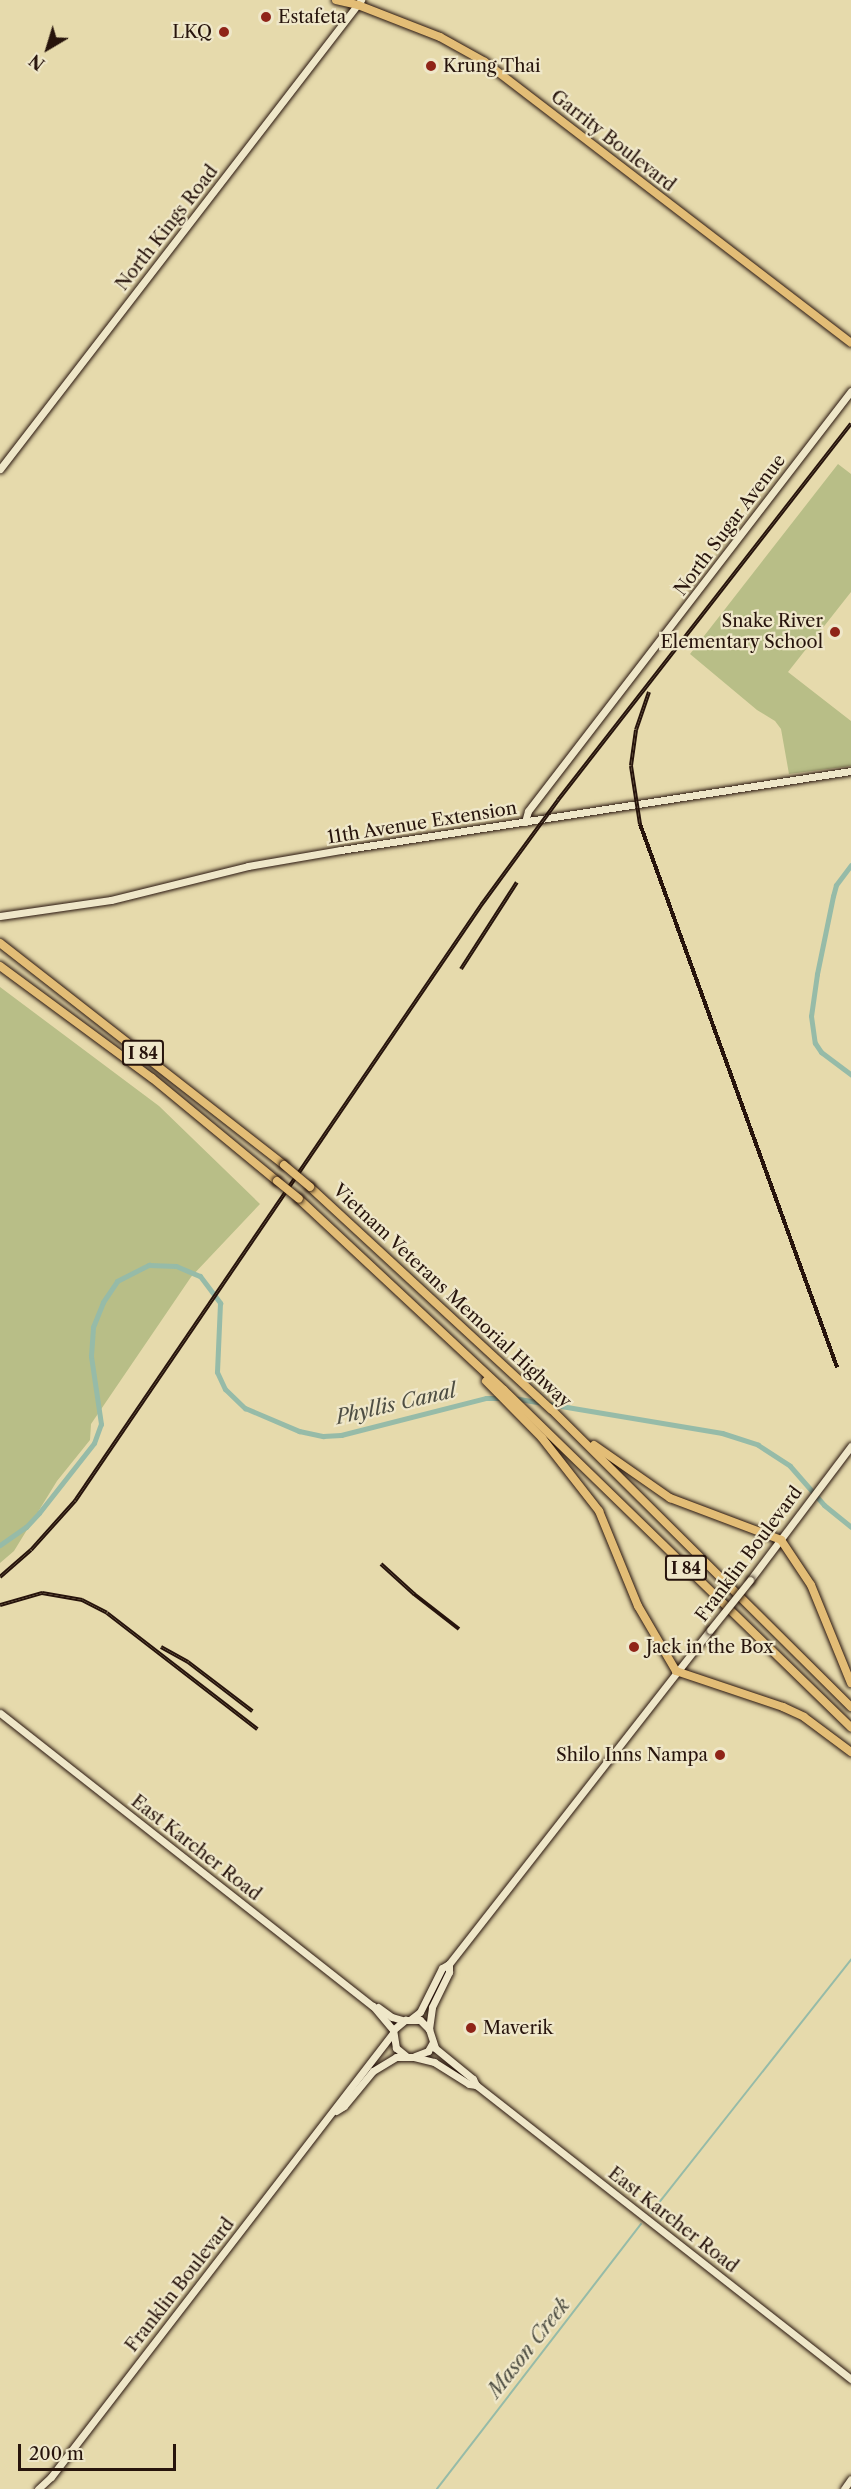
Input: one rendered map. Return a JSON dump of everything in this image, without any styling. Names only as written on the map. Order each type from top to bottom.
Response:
[{"type":"highway","name":"Vietnam Veterans Memorial Highway","points":[[0,943],[310,1187],[551,1409],[851,1707]]},
{"type":"highway","name":"Vietnam Veterans Memorial Highway","points":[[0,966],[152,1078],[299,1199],[440,1329]]},
{"type":"highway","points":[[440,1329],[494,1389],[517,1408],[599,1511],[638,1606],[676,1671],[804,1717],[829,1733],[851,1752]]},
{"type":"highway","name":"I 84","points":[[440,1329],[504,1390],[517,1408]]},
{"type":"highway","name":"Vietnam Veterans Memorial Highway","points":[[517,1408],[851,1728]]},
{"type":"highway","points":[[551,1409],[602,1451],[670,1498],[781,1540],[811,1585],[851,1683]]},
{"type":"main road","name":"Garrity Boulevard","points":[[336,0],[361,2],[440,37],[485,62],[851,343]]},
{"type":"street","name":"North Kings Road","points":[[0,469],[361,2]]},
{"type":"street","name":"North Sugar Avenue","points":[[525,822],[532,806],[851,391]]},
{"type":"street","name":"11th Avenue Extension","points":[[0,916],[111,900],[267,862],[851,771]]},
{"type":"street","name":"Franklin Boulevard","points":[[411,2019],[420,2012],[442,1968],[449,1964],[676,1671],[750,1580],[851,1446]]},
{"type":"street","name":"East Karcher Road","points":[[0,1713],[373,2006]]},
{"type":"street","name":"Franklin Boulevard","points":[[429,2029],[432,2007],[449,1972],[449,1964]]},
{"type":"street","points":[[373,2006],[403,2020],[420,2020],[429,2029],[439,2053],[473,2079],[476,2085]]},
{"type":"street","points":[[373,2006],[393,2032],[396,2049],[410,2057],[441,2065],[469,2084],[476,2085]]},
{"type":"street","points":[[393,2032],[403,2020]]},
{"type":"street","name":"Franklin Boulevard","points":[[38,2489],[51,2477],[334,2112],[349,2088],[393,2032]]},
{"type":"street","points":[[410,2057],[428,2051],[433,2042]]},
{"type":"street","name":"Franklin Boulevard","points":[[334,2112],[344,2106],[381,2064],[396,2057],[410,2057]]},
{"type":"street","name":"East Karcher Road","points":[[476,2085],[851,2379]]},
{"type":"street","name":"Franklin Boulevard","points":[[46,2489],[51,2477]]},
{"type":"street","points":[[843,2489],[851,2479]]},
{"type":"green space","points":[[838,464],[851,474],[851,592],[788,672],[851,721],[851,766],[789,774],[781,729],[775,721],[757,710],[690,654]]},
{"type":"green space","points":[[0,987],[159,1106],[260,1204],[191,1277],[91,1424],[90,1440],[57,1481],[14,1551],[0,1563]]},
{"type":"waterway","name":"Phyllis Canal","points":[[851,865],[836,885],[833,896],[811,1016],[815,1043],[821,1052],[851,1075]]},
{"type":"waterway","name":"Phyllis Canal","points":[[0,1545],[26,1527],[39,1513],[94,1443],[101,1424],[91,1356],[93,1327],[103,1302],[117,1281],[149,1265],[176,1266],[200,1276],[220,1303],[217,1372],[225,1389],[245,1408],[299,1431],[323,1436],[341,1435],[486,1398],[504,1398]]},
{"type":"waterway","name":"Phyllis Canal","points":[[513,1398],[722,1433],[758,1445],[790,1466],[824,1505],[851,1527]]},
{"type":"waterway","name":"Mason Creek","points":[[651,2213],[851,1960]]},
{"type":"waterway","name":"Mason Creek","points":[[437,2489],[641,2224]]},
{"type":"railway","points":[[0,1577],[31,1550],[75,1501],[482,904],[558,800],[851,423]]},
{"type":"railway","points":[[649,692],[636,730],[631,766],[640,824],[837,1367]]},
{"type":"railway","points":[[461,969],[517,882]]},
{"type":"railway","points":[[381,1564],[414,1594],[459,1629]]},
{"type":"railway","points":[[0,1605],[42,1593],[82,1600],[107,1613],[257,1729]]},
{"type":"railway","points":[[161,1647],[188,1662],[252,1711]]},
{"type":"place","name":"Estafeta","points":[[266,17]]},
{"type":"place","name":"LKQ","points":[[224,32]]},
{"type":"place","name":"Krung Thai","points":[[431,66]]},
{"type":"place","name":"Snake River Elementary School","points":[[835,632]]},
{"type":"place","name":"Jack in the Box","points":[[634,1647]]},
{"type":"place","name":"Shilo Inns Nampa","points":[[720,1755]]},
{"type":"place","name":"Maverik","points":[[471,2028]]}]
